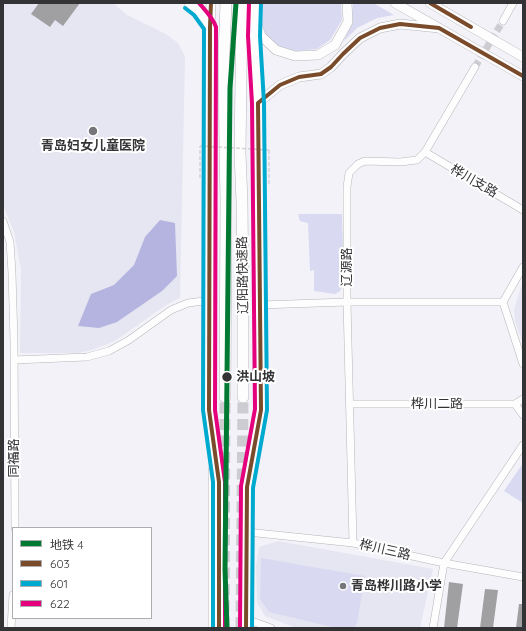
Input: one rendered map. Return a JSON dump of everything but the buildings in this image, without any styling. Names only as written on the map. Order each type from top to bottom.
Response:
[{"type":"highway","name":"辽阳路快速路","points":[[225,397],[226,201],[224,53],[226,3]]},
{"type":"highway","name":"辽阳路快速路","points":[[242,3],[240,153],[244,397]]},
{"type":"main road","points":[[189,3],[203,16],[210,27]]},
{"type":"main road","points":[[211,3],[209,410],[219,482],[219,628]]},
{"type":"main road","points":[[246,624],[247,487],[261,410],[258,103],[254,36],[255,3]]},
{"type":"main road","points":[[254,17],[261,36],[276,50],[295,56],[318,55],[336,45],[348,22],[347,3]]},
{"type":"main road","points":[[395,3],[523,76]]},
{"type":"main road","points":[[430,3],[523,57]]},
{"type":"main road","points":[[258,103],[280,85],[299,77],[321,74],[331,67],[360,38],[380,28],[400,24],[439,28]]},
{"type":"main road","points":[[212,437],[213,628]]},
{"type":"street","points":[[503,21],[513,3]]},
{"type":"street","points":[[425,152],[475,67]]},
{"type":"street","name":"桦川支路","points":[[425,152],[523,210]]},
{"type":"street","name":"辽源路","points":[[353,543],[347,302],[347,187],[349,172],[358,164],[366,161],[400,162],[417,160],[425,152]]},
{"type":"street","name":"同福路","points":[[3,221],[10,242],[12,274],[15,527]]},
{"type":"street","points":[[523,267],[503,302],[523,364]]},
{"type":"street","points":[[14,360],[87,357],[109,351],[130,340],[171,310],[188,303],[204,301],[210,303]]},
{"type":"street","points":[[260,305],[347,302],[503,302]]},
{"type":"street","points":[[523,399],[515,404],[523,415]]},
{"type":"street","name":"桦川二路","points":[[350,404],[515,404]]},
{"type":"street","points":[[433,628],[444,563],[523,445]]},
{"type":"street","name":"桦川三路","points":[[247,532],[353,543],[444,563],[523,577]]},
{"type":"street","points":[[11,628],[12,612]]},
{"type":"street","points":[[246,624],[271,628]]},
{"type":"path","points":[[200,178],[200,146],[269,150],[269,185]]},
{"type":"shaded area","name":"青岛妇女儿童医院","points":[[3,3],[113,3],[127,15],[166,34],[178,43],[185,57],[180,298],[159,310],[115,341],[92,350],[77,353],[20,353],[21,269],[14,232],[3,205]]},
{"type":"shaded area","points":[[263,3],[341,3],[342,20],[330,40],[317,49],[296,51],[278,46],[266,35],[262,23]]},
{"type":"shaded area","points":[[353,3],[373,3],[394,15],[377,18],[357,28],[344,41],[352,21]]},
{"type":"shaded area","points":[[298,214],[342,214],[344,282],[340,291],[335,294],[314,291],[314,270],[310,271],[308,223],[300,221]]},
{"type":"shaded area","points":[[523,281],[523,344],[515,321],[514,309]]},
{"type":"shaded area","points":[[523,463],[523,503],[504,491]]},
{"type":"shaded area","name":"青岛桦川路小学","points":[[278,541],[433,569],[420,628],[296,628],[265,616],[257,602],[256,566],[259,547]]},
{"type":"shaded area","points":[[261,558],[365,576],[357,623],[354,628],[336,628],[269,612],[260,599]]},
{"type":"water","points":[[160,220],[175,223],[177,276],[162,291],[117,322],[99,328],[78,326],[91,294],[114,285],[134,265],[145,237]]},
{"type":"tunnel","points":[[475,67],[503,21]]},
{"type":"tunnel","points":[[224,628],[225,397]]},
{"type":"tunnel","points":[[241,628],[243,397]]},
{"type":"metro line","name":"4","points":[[227,628],[225,569],[230,88],[236,3]]},
{"type":"transit line","name":"622","points":[[199,3],[211,17],[216,27],[215,410],[225,482],[225,628]]},
{"type":"transit line","name":"603","points":[[211,3],[209,410],[219,482],[219,628]]},
{"type":"transit line","name":"622","points":[[240,628],[241,486],[255,409],[252,103],[248,36],[249,3]]},
{"type":"transit line","name":"601","points":[[252,628],[253,488],[267,410],[264,103],[260,36],[261,3]]},
{"type":"transit line","name":"603","points":[[430,3],[471,27]]},
{"type":"transit line","name":"601","points":[[185,8],[194,15],[204,29],[203,410],[213,482],[213,628]]},
{"type":"transit line","name":"603","points":[[246,628],[247,487],[261,410],[258,103],[280,85],[299,77],[321,74],[331,67],[360,38],[380,28],[400,24],[439,28],[523,76]]},
{"type":"place","name":"青岛妇女儿童医院","points":[[93,131]]},
{"type":"place","name":"洪山坡","points":[[227,377]]},
{"type":"place","name":"青岛桦川路小学","points":[[343,586]]}]
